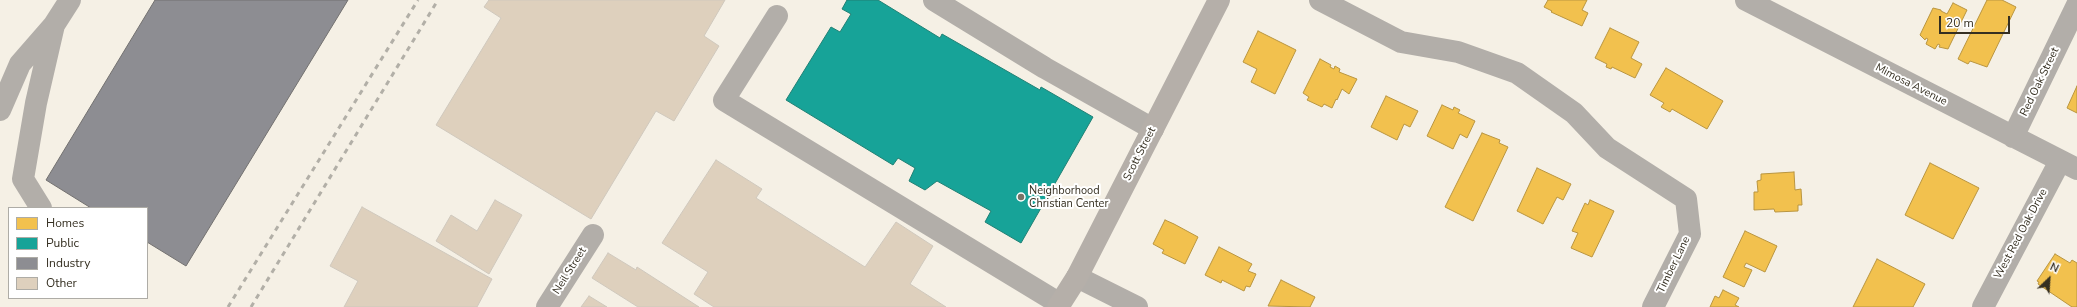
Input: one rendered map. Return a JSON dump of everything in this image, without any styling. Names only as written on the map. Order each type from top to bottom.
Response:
[{"type":"main road","name":"Scott Street","points":[[1059,305],[1077,277],[1219,0]]},
{"type":"street","points":[[0,110],[20,64],[54,25],[70,0]]},
{"type":"street","points":[[934,0],[1045,68],[1153,128]]},
{"type":"street","name":"Timber Lane","points":[[1320,0],[1401,42],[1458,52],[1517,73],[1574,113],[1607,148],[1686,199],[1690,234],[1653,307]]},
{"type":"street","name":"Mimosa Avenue","points":[[1746,0],[2069,165]]},
{"type":"street","name":"Red Oak Street","points":[[2013,136],[2077,5]]},
{"type":"street","points":[[777,16],[724,100],[1059,305]]},
{"type":"street","points":[[40,207],[23,179],[36,103],[54,25]]},
{"type":"street","name":"West Red Oak Drive","points":[[1983,307],[2069,165]]},
{"type":"street","name":"Neil Street","points":[[547,307],[593,235]]},
{"type":"street","points":[[1077,277],[1136,307]]},
{"type":"building: Homes","points":[[1548,0],[1587,0],[1582,10],[1588,13],[1582,26],[1551,12],[1552,11],[1544,7]]},
{"type":"building: Homes","points":[[1987,0],[2002,0],[2016,7],[1987,67],[1970,61],[1968,64],[1958,59]]},
{"type":"building: Homes","points":[[1953,3],[1967,10],[1948,49],[1939,47],[1940,45],[1938,44],[1935,49],[1926,44],[1928,39],[1926,38],[1925,40],[1920,35],[1933,8],[1941,10],[1947,14]]},
{"type":"building: Homes","points":[[1610,28],[1639,42],[1631,58],[1642,64],[1635,78],[1612,67],[1611,69],[1606,67],[1607,64],[1595,58]]},
{"type":"building: Homes","points":[[1258,31],[1296,50],[1275,94],[1251,82],[1257,69],[1243,62]]},
{"type":"building: Homes","points":[[1320,59],[1331,65],[1330,67],[1334,69],[1335,66],[1340,69],[1339,72],[1357,79],[1349,94],[1342,89],[1332,108],[1324,104],[1322,107],[1307,100],[1309,97],[1303,93]]},
{"type":"building: Homes","points":[[1666,68],[1723,101],[1707,129],[1672,109],[1670,112],[1661,107],[1664,103],[1650,95]]},
{"type":"building: Homes","points":[[2077,86],[2077,113],[2067,108]]},
{"type":"building: Homes","points":[[1386,96],[1418,111],[1410,127],[1404,124],[1397,140],[1371,127]]},
{"type":"building: Homes","points":[[1442,105],[1453,110],[1454,107],[1460,110],[1458,113],[1475,121],[1467,138],[1460,134],[1453,149],[1427,136]]},
{"type":"building: Homes","points":[[1482,133],[1500,140],[1499,143],[1508,147],[1473,221],[1445,207]]},
{"type":"building: Homes","points":[[1930,163],[1979,188],[1953,239],[1905,215]]},
{"type":"building: Homes","points":[[1537,168],[1571,184],[1563,200],[1557,197],[1543,224],[1517,211]]},
{"type":"building: Homes","points":[[1794,172],[1795,190],[1801,189],[1802,205],[1798,205],[1798,211],[1775,212],[1774,209],[1754,210],[1754,192],[1758,192],[1757,181],[1761,180],[1761,174]]},
{"type":"building: Homes","points":[[1590,200],[1614,211],[1592,257],[1571,248],[1578,233],[1572,231],[1585,203],[1588,205]]},
{"type":"building: Homes","points":[[1165,220],[1198,237],[1185,264],[1162,253],[1164,250],[1153,244]]},
{"type":"building: Homes","points":[[1745,231],[1777,246],[1765,272],[1746,263],[1744,267],[1752,270],[1744,287],[1723,277]]},
{"type":"building: Homes","points":[[1219,247],[1252,264],[1248,271],[1256,274],[1250,287],[1246,286],[1244,291],[1222,280],[1221,283],[1205,275]]},
{"type":"building: Homes","points":[[2055,254],[2070,263],[2072,260],[2077,263],[2077,307],[2072,307],[2038,284],[2039,282],[2037,281]]},
{"type":"building: Homes","points":[[1877,259],[1925,284],[1913,307],[1853,307]]},
{"type":"building: Homes","points":[[1281,280],[1315,297],[1310,307],[1268,306]]},
{"type":"building: Homes","points":[[1723,290],[1739,298],[1735,305],[1739,307],[1710,307],[1715,296],[1719,298]]},
{"type":"building: Public","points":[[847,0],[878,0],[940,38],[942,34],[1040,90],[1041,87],[1093,117],[1021,243],[985,222],[991,211],[937,181],[925,190],[909,181],[915,168],[898,158],[893,165],[786,100],[831,27],[840,32],[851,14],[842,9]]},
{"type":"building: Industry","points":[[155,0],[348,0],[186,266],[148,243],[148,207],[89,207],[46,180]]},
{"type":"building: Other","points":[[489,0],[725,0],[704,36],[719,46],[674,121],[656,111],[591,219],[436,125],[501,18],[484,7]]},
{"type":"building: Other","points":[[716,160],[762,189],[756,198],[865,267],[896,222],[933,246],[910,284],[946,307],[714,307],[694,294],[708,272],[662,243]]},
{"type":"building: Other","points":[[495,200],[522,215],[489,274],[436,241],[451,215],[477,231]]},
{"type":"building: Other","points":[[362,207],[492,279],[477,307],[344,307],[358,281],[330,266]]},
{"type":"building: Other","points":[[608,253],[636,270],[637,267],[699,307],[638,307],[592,278]]},
{"type":"building: Other","points":[[589,296],[607,307],[581,307]]},
{"type":"railway","points":[[228,307],[418,0]]},
{"type":"railway","points":[[251,307],[438,0]]},
{"type":"place","name":"Neighborhood Christian Center","points":[[1021,197]]}]
